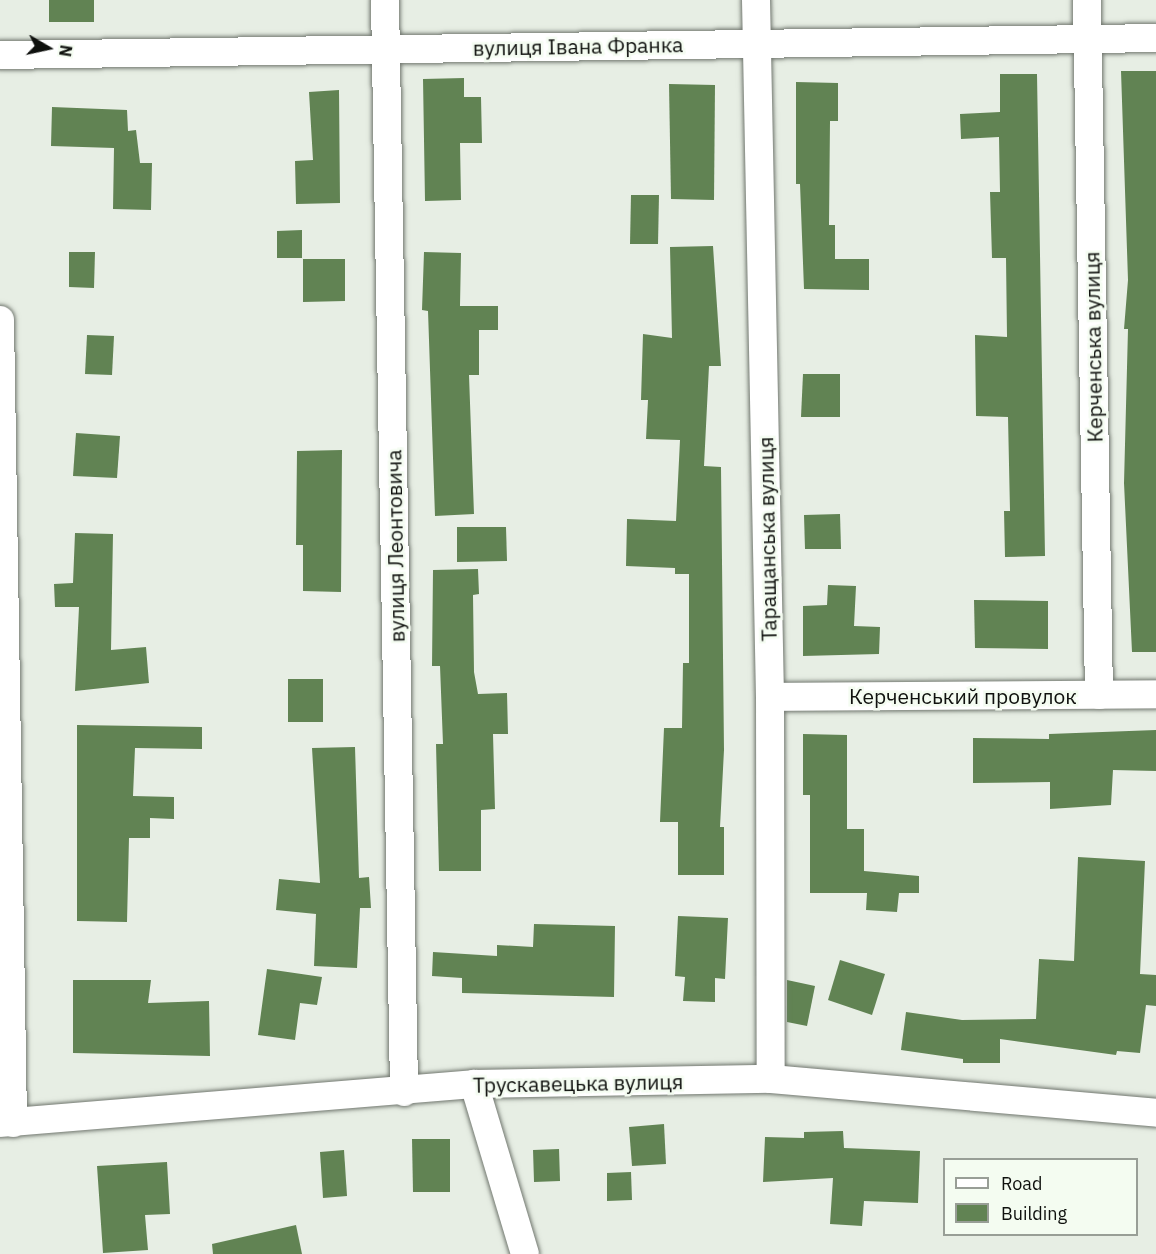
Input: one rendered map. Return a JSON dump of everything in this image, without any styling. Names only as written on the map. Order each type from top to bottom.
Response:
[{"type":"street","name":"вулиця Леонтовича","points":[[385,0],[404,1092]]},
{"type":"street","name":"Таращанська вулиця","points":[[756,0],[770,697],[771,1079]]},
{"type":"street","name":"Керченська вулиця","points":[[1087,0],[1099,695]]},
{"type":"street","name":"вулиця Івана Франка","points":[[0,54],[1156,38]]},
{"type":"street","points":[[0,320],[7,1123]]},
{"type":"street","name":"Керченський провулок","points":[[770,697],[1156,694]]},
{"type":"street","name":"Трускавецька вулиця","points":[[7,1123],[404,1092],[474,1084],[771,1079],[1156,1113]]},
{"type":"street","points":[[474,1084],[525,1254]]},
{"type":"building","points":[[49,0],[94,0],[94,22],[49,22]]},
{"type":"building","points":[[1121,71],[1156,71],[1156,652],[1132,652],[1124,483],[1128,329],[1124,329],[1128,280]]},
{"type":"building","points":[[1000,74],[1037,74],[1045,556],[1005,557],[1004,511],[1010,511],[1008,417],[976,416],[975,335],[1007,337],[1006,258],[992,258],[990,192],[1000,192],[999,137],[961,139],[960,114],[1000,112]]},
{"type":"building","points":[[464,78],[464,97],[481,97],[482,143],[460,143],[461,200],[425,201],[423,79]]},
{"type":"building","points":[[796,82],[838,83],[838,121],[830,121],[829,225],[835,225],[835,259],[869,259],[869,290],[804,289],[800,184],[796,184]]},
{"type":"building","points":[[669,84],[715,85],[714,200],[671,199]]},
{"type":"building","points":[[339,90],[340,203],[296,204],[295,161],[313,160],[309,92]]},
{"type":"building","points":[[52,107],[127,110],[128,131],[136,130],[140,163],[152,163],[151,210],[113,209],[114,148],[51,146]]},
{"type":"building","points":[[631,195],[659,195],[658,244],[630,244]]},
{"type":"building","points":[[302,230],[302,258],[277,258],[277,231]]},
{"type":"building","points":[[713,246],[721,366],[709,366],[704,466],[721,467],[724,750],[720,827],[724,827],[724,875],[678,875],[678,822],[660,822],[664,728],[682,728],[683,663],[689,663],[689,574],[675,574],[675,568],[626,566],[627,519],[676,521],[680,440],[646,439],[648,400],[641,400],[643,334],[672,338],[670,247]]},
{"type":"building","points":[[69,252],[95,252],[94,288],[69,287]]},
{"type":"building","points":[[424,252],[461,253],[460,306],[498,306],[498,330],[479,330],[479,375],[469,375],[474,514],[435,516],[428,311],[422,310]]},
{"type":"building","points":[[303,259],[345,259],[345,301],[303,302]]},
{"type":"building","points":[[87,335],[114,336],[112,375],[85,374]]},
{"type":"building","points":[[803,374],[840,374],[840,417],[801,417]]},
{"type":"building","points":[[76,433],[120,436],[117,478],[73,476]]},
{"type":"building","points":[[342,450],[341,592],[303,591],[303,545],[296,545],[297,451]]},
{"type":"building","points":[[840,514],[841,549],[805,549],[804,515]]},
{"type":"building","points":[[457,527],[506,527],[507,561],[457,562]]},
{"type":"building","points":[[75,533],[113,534],[111,650],[146,647],[149,683],[75,691],[79,607],[55,607],[54,584],[73,583]]},
{"type":"building","points":[[478,569],[479,594],[473,595],[474,672],[478,694],[507,693],[508,734],[493,734],[495,809],[481,810],[481,871],[439,871],[436,744],[443,744],[440,666],[432,666],[433,570]]},
{"type":"building","points":[[828,585],[856,586],[854,626],[880,627],[879,654],[803,656],[803,606],[827,605]]},
{"type":"building","points":[[974,600],[1048,601],[1048,649],[975,648]]},
{"type":"building","points":[[288,679],[323,679],[323,722],[288,722]]},
{"type":"building","points":[[77,725],[202,727],[202,749],[135,748],[133,796],[174,797],[174,819],[150,818],[150,838],[129,838],[127,922],[77,921]]},
{"type":"building","points":[[1156,730],[1156,771],[1113,770],[1111,805],[1050,809],[1050,782],[973,783],[973,738],[1049,739],[1049,734]]},
{"type":"building","points":[[803,734],[847,735],[847,829],[864,829],[864,871],[919,876],[919,893],[899,893],[897,912],[866,910],[867,893],[810,893],[810,795],[803,795]]},
{"type":"building","points":[[355,747],[359,878],[369,877],[371,908],[360,908],[357,968],[314,966],[316,914],[276,910],[279,879],[320,883],[312,748]]},
{"type":"building","points":[[1078,857],[1145,861],[1140,974],[1156,975],[1156,1006],[1146,1005],[1140,1053],[1117,1051],[1116,1055],[1000,1039],[1000,1063],[963,1063],[963,1059],[901,1050],[906,1012],[962,1020],[1036,1019],[1039,959],[1074,961]]},
{"type":"building","points":[[678,916],[728,918],[725,979],[715,978],[715,1002],[683,1001],[685,977],[675,976]]},
{"type":"building","points":[[534,924],[615,926],[614,997],[462,993],[462,978],[432,976],[433,952],[497,956],[497,945],[533,947]]},
{"type":"building","points":[[840,960],[885,974],[872,1015],[828,1000]]},
{"type":"building","points":[[267,969],[322,977],[317,1005],[300,1003],[295,1040],[258,1035]]},
{"type":"building","points":[[73,980],[151,980],[148,1003],[209,1001],[210,1056],[73,1053]]},
{"type":"building","points":[[787,980],[815,986],[807,1026],[787,1022]]},
{"type":"building","points":[[664,1124],[666,1164],[632,1166],[629,1127]]},
{"type":"building","points":[[843,1131],[844,1148],[920,1151],[918,1203],[864,1201],[862,1226],[830,1224],[833,1178],[763,1182],[765,1137],[804,1138],[804,1132]]},
{"type":"building","points":[[412,1139],[450,1139],[450,1192],[413,1192]]},
{"type":"building","points":[[559,1149],[560,1181],[534,1182],[533,1150]]},
{"type":"building","points":[[344,1150],[347,1196],[323,1198],[320,1152]]},
{"type":"building","points":[[167,1162],[170,1214],[145,1215],[148,1250],[103,1253],[97,1166]]},
{"type":"building","points":[[631,1172],[632,1200],[607,1201],[607,1173]]},
{"type":"building","points":[[296,1225],[302,1254],[213,1254],[212,1244]]}]
